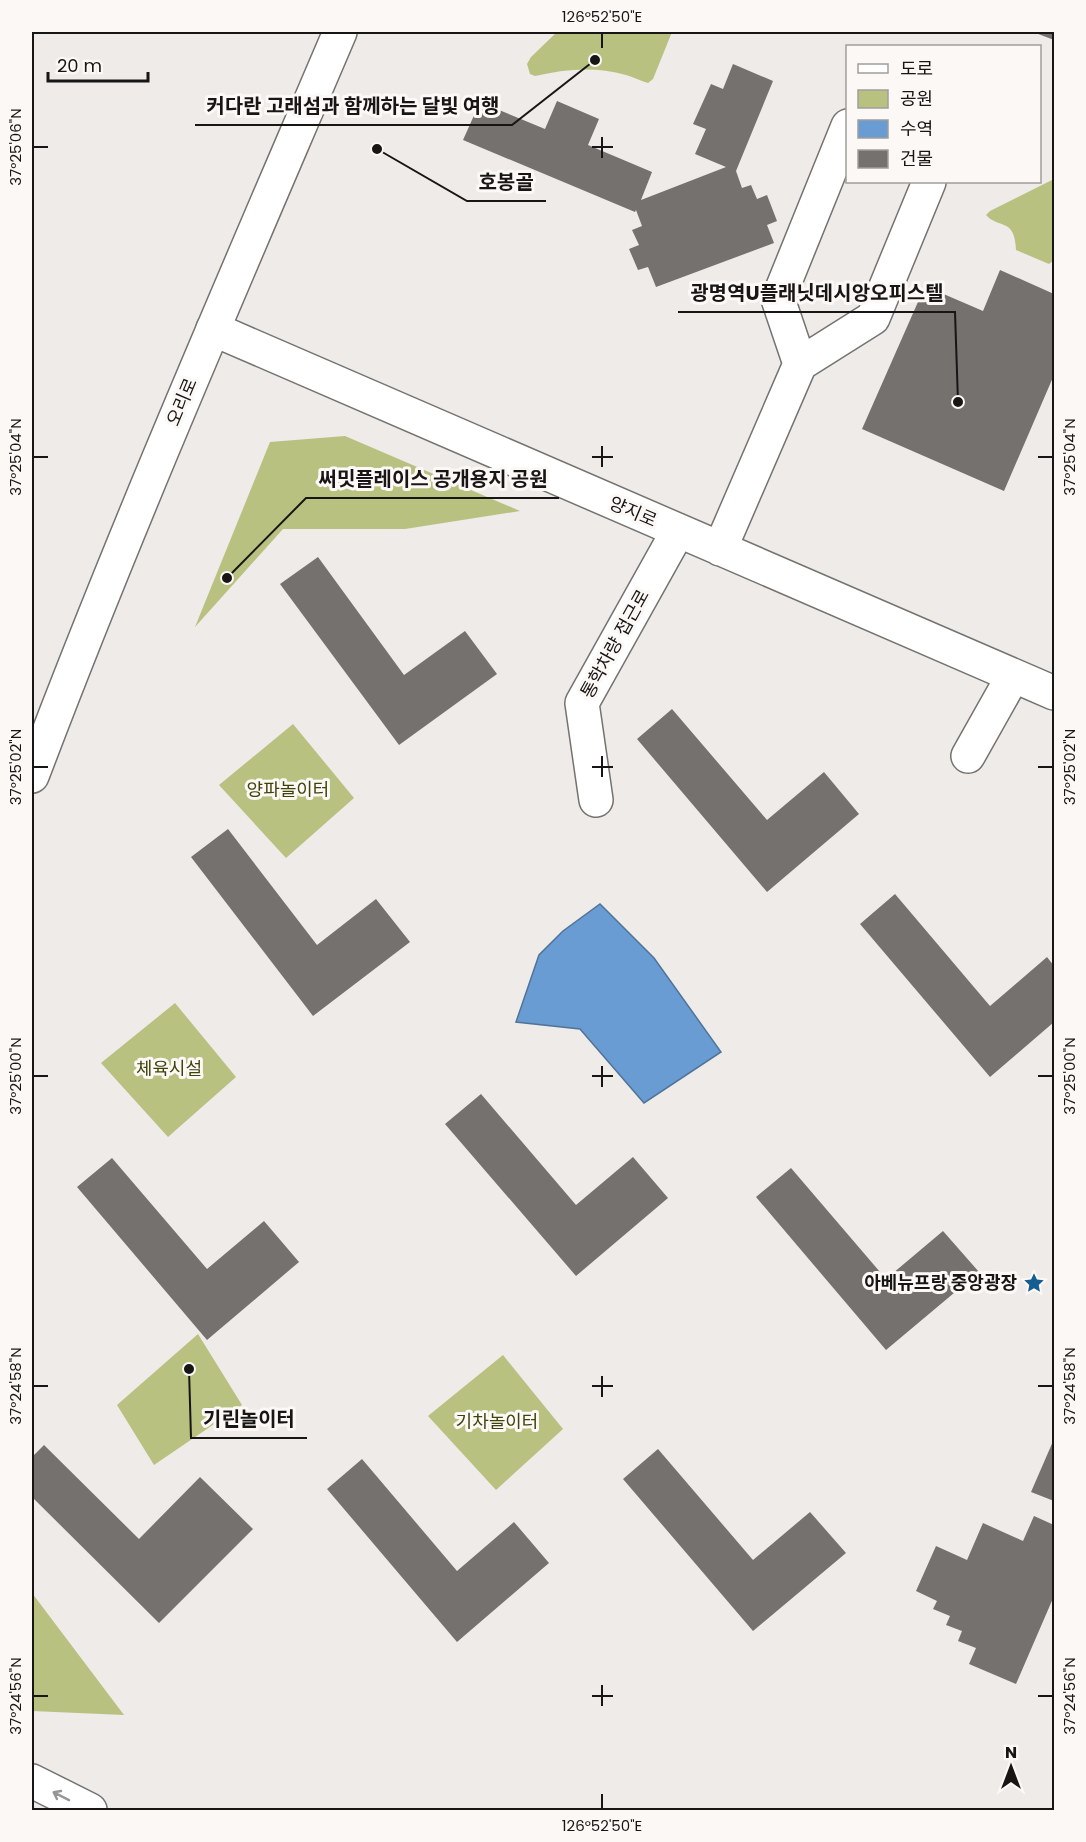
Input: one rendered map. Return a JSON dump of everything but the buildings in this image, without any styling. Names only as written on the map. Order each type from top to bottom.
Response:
[{"type":"street","name":"오리로","points":[[32,776],[79,651],[340,32]]},
{"type":"street","points":[[800,364],[778,299],[846,137]]},
{"type":"street","points":[[720,549],[800,364],[873,318],[929,183]]},
{"type":"street","name":"양지로","points":[[213,329],[1054,693]]},
{"type":"street","name":"통학차량 접근로","points":[[596,800],[582,703],[678,531]]},
{"type":"street","points":[[968,756],[1013,676]]},
{"type":"street","points":[[32,1780],[90,1810]]},
{"type":"green space","points":[[557,32],[672,32],[653,79],[648,83],[603,70],[569,70],[535,76],[530,74],[527,64],[531,57]]},
{"type":"green space","points":[[1054,179],[1054,260],[1049,264],[1016,250],[1013,233],[1009,228],[986,215]]},
{"type":"green space","points":[[345,436],[520,511],[405,529],[283,529],[195,627],[270,442]]},
{"type":"green space","name":"양파놀이터","points":[[293,724],[354,798],[286,858],[219,785]]},
{"type":"green space","name":"체육시설","points":[[175,1003],[236,1077],[168,1137],[101,1063]]},
{"type":"green space","points":[[198,1334],[242,1405],[154,1465],[117,1405]]},
{"type":"green space","name":"기차놀이터","points":[[503,1355],[563,1429],[496,1490],[428,1416]]},
{"type":"green space","points":[[32,1593],[124,1715],[32,1711]]},
{"type":"water","points":[[600,904],[654,958],[721,1052],[644,1103],[580,1029],[516,1022],[539,955],[563,931]]},
{"type":"place","name":"커다란 고래섬과 함께하는 달빛 여행","points":[[595,60]]},
{"type":"place","name":"호봉골","points":[[377,149]]},
{"type":"place","name":"광명역U플래닛데시앙오피스텔","points":[[958,402]]},
{"type":"place","name":"써밋플레이스 공개용지 공원","points":[[227,578]]},
{"type":"place","name":"아베뉴프랑 중앙광장","points":[[1034,1283]]},
{"type":"place","name":"기린놀이터","points":[[189,1369]]}]
